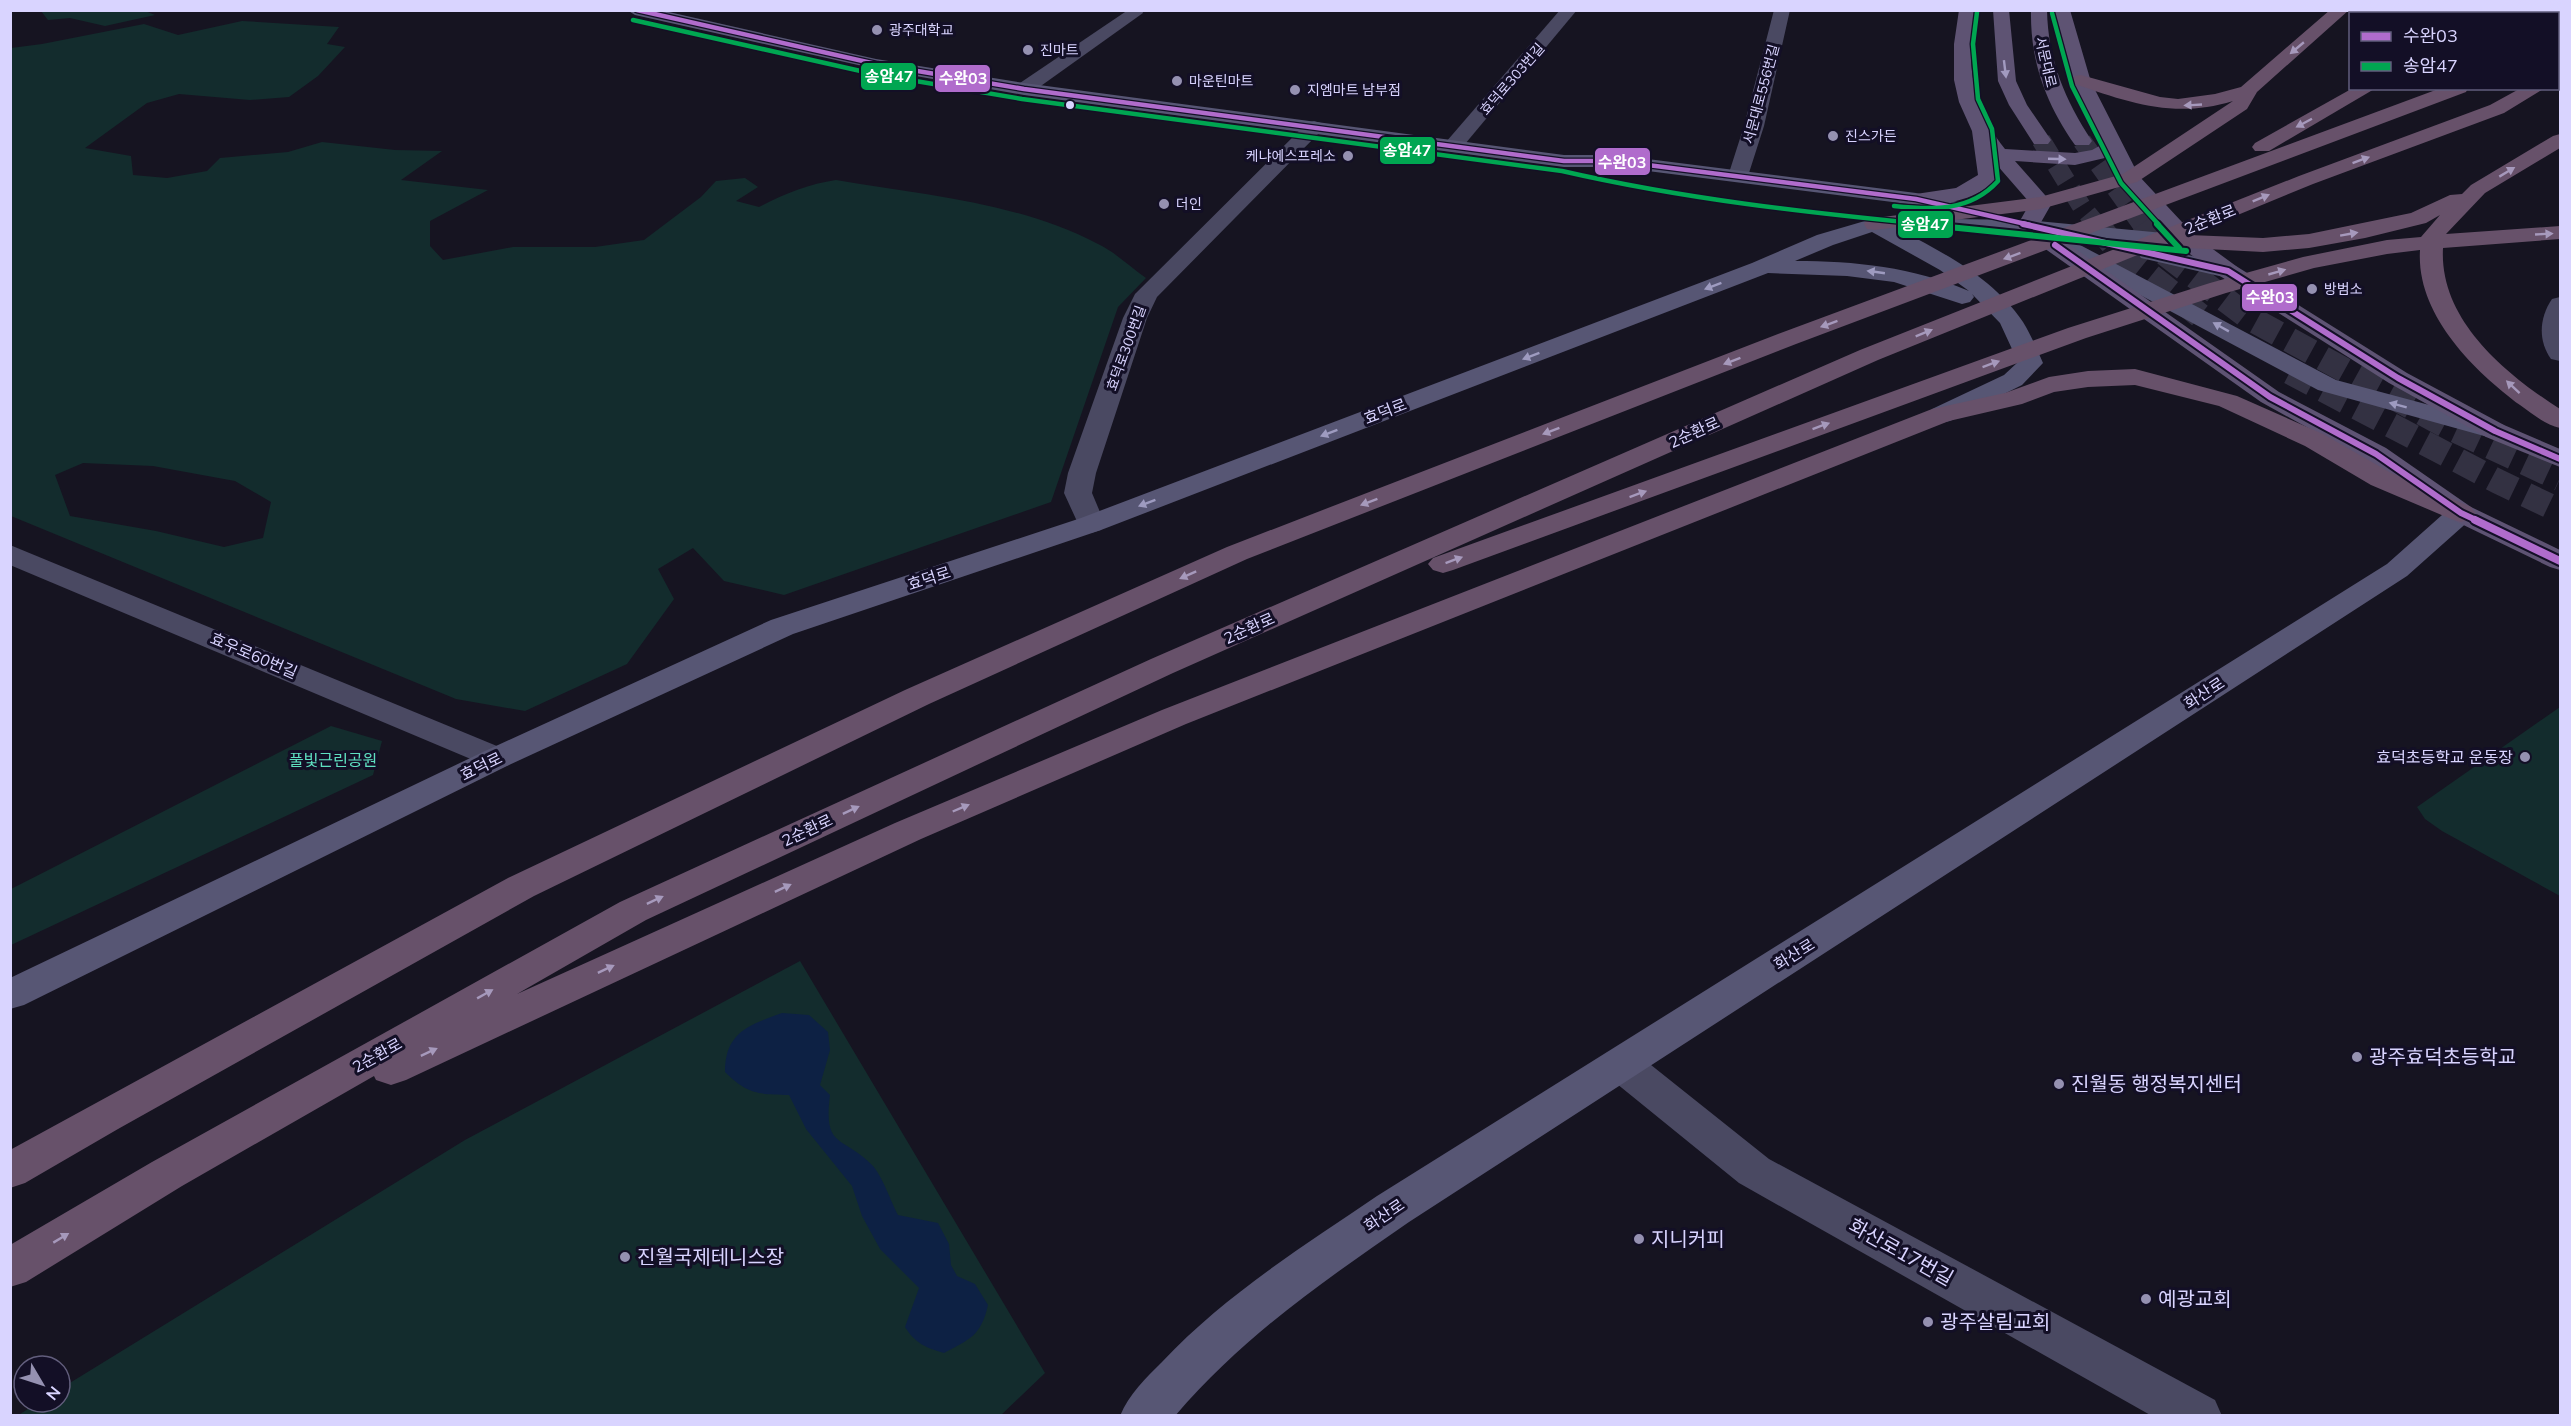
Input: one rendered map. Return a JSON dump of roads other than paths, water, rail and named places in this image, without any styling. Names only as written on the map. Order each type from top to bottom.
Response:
[{"type":"highway","points":[[2081,80],[2135,99],[2177,105],[2208,104],[2248,89],[2341,10]]},
{"type":"highway","points":[[1875,224],[1920,208],[1965,211],[2041,203],[2130,178],[2240,105],[2248,89]]},
{"type":"highway","points":[[2281,146],[2364,90]]},
{"type":"highway","name":"2순환로","points":[[10,1171],[103,1117],[521,886],[918,697],[1237,553],[1787,339],[2206,184],[2281,146],[2453,90]]},
{"type":"highway","name":"2순환로","points":[[10,1268],[167,1174],[633,911],[1162,666],[1869,355],[2306,180],[2497,109],[2532,90]]},
{"type":"highway","points":[[2187,241],[2263,245],[2309,241],[2418,218],[2478,189],[2560,140]]},
{"type":"highway","points":[[2478,189],[2432,236],[2432,277],[2448,314],[2464,337],[2523,397],[2560,420]]},
{"type":"highway","points":[[1162,666],[2077,333],[2217,288],[2312,262],[2387,247],[2486,237],[2560,233]]},
{"type":"highway","points":[[167,1174],[918,826],[1185,713],[1941,415],[2013,399],[2049,385],[2088,379],[2135,377],[2228,401],[2314,440],[2381,479],[2461,513]]},
{"type":"main road","points":[[636,10],[876,64],[1024,89],[1564,161],[1616,161],[1738,176],[1796,184],[2028,226],[2187,241]]},
{"type":"main road","points":[[1967,10],[1962,44],[1968,102],[1982,131],[2041,203],[2028,226]]},
{"type":"main road","points":[[2001,10],[2007,81],[2018,105],[2041,140]]},
{"type":"main road","name":"서문대로","points":[[2039,10],[2038,34],[2051,91],[2082,141]]},
{"type":"main road","name":"서문대로","points":[[2062,10],[2081,80],[2130,178],[2187,241],[2228,271],[2398,378],[2496,430],[2560,459]]},
{"type":"main road","points":[[1564,161],[1604,173],[1840,206],[1920,208],[1977,188],[1988,177],[1982,131]]},
{"type":"main road","points":[[1999,153],[2074,160],[2102,154],[2114,147]]},
{"type":"main road","points":[[1796,184],[1875,224],[1952,268],[1987,294],[2009,320],[2031,363],[2013,380],[1941,415]]},
{"type":"main road","points":[[1965,211],[2228,271]]},
{"type":"main road","points":[[1875,224],[2028,226],[2327,385],[2496,430]]},
{"type":"main road","name":"효덕로","points":[[10,995],[497,758],[782,627],[1091,524],[1760,268],[1825,240],[1875,224]]},
{"type":"main road","points":[[2028,226],[2270,397],[2376,454],[2461,513],[2560,561]]},
{"type":"main road","points":[[1760,268],[1831,267],[1880,272],[1954,292],[2009,320]]},
{"type":"main road","name":"화산로","points":[[1144,1416],[1170,1386],[1230,1327],[1300,1273],[1393,1209],[2397,570],[2461,513]]},
{"type":"street","name":"효덕로303번길","points":[[1453,146],[1569,10]]},
{"type":"street","name":"서문대로556번길","points":[[1738,176],[1754,126],[1782,10]]},
{"type":"street","points":[[1024,89],[1136,13]]},
{"type":"street","name":"효덕로300번길","points":[[1091,524],[1078,493],[1082,473],[1134,318],[1146,294],[1314,127]]},
{"type":"street","points":[[2560,304],[2552,330],[2560,354]]},
{"type":"street","name":"효우로60번길","points":[[10,555],[497,758]]},
{"type":"street","name":"화산로17번길","points":[[1621,1064],[1754,1171],[2198,1416]]},
{"type":"water","points":[[782,1013],[809,1015],[828,1032],[830,1050],[820,1085],[830,1095],[829,1113],[833,1133],[876,1169],[898,1215],[938,1223],[949,1244],[951,1265],[957,1276],[975,1284],[988,1305],[978,1330],[961,1344],[944,1353],[922,1344],[905,1327],[919,1288],[880,1249],[862,1216],[852,1186],[806,1129],[789,1095],[754,1092],[740,1085],[725,1072],[726,1058],[734,1039],[749,1026]]},
{"type":"tunnel","points":[[2041,140],[2082,207],[2097,225]]},
{"type":"tunnel","points":[[2082,141],[2142,225]]},
{"type":"tunnel","points":[[2096,224],[2118,250],[2208,322]]},
{"type":"tunnel","points":[[2141,224],[2159,249],[2248,317],[2446,426],[2560,479]]},
{"type":"tunnel","points":[[2290,372],[2497,481],[2560,511]]},
{"type":"place","name":"광주대학교","points":[[877,30]]},
{"type":"place","name":"진마트","points":[[1028,50]]},
{"type":"place","name":"마운틴마트","points":[[1177,81]]},
{"type":"place","name":"지엠마트 남부점","points":[[1295,90]]},
{"type":"place","name":"진스가든","points":[[1833,136]]},
{"type":"place","name":"케냐에스프레소","points":[[1348,156]]},
{"type":"place","name":"더인","points":[[1164,204]]},
{"type":"place","name":"방범소","points":[[2312,289]]},
{"type":"place","name":"효덕초등학교 운동장","points":[[2525,757]]},
{"type":"place","name":"광주효덕초등학교","points":[[2357,1057]]},
{"type":"place","name":"진월동 행정복지센터","points":[[2059,1084]]},
{"type":"place","name":"지니커피","points":[[1639,1239]]},
{"type":"place","name":"진월국제테니스장","points":[[625,1257]]},
{"type":"place","name":"예광교회","points":[[2146,1299]]},
{"type":"place","name":"광주살림교회","points":[[1928,1322]]},
{"type":"park label","name":"풀빛근린공원","points":[[333,760]]}]
